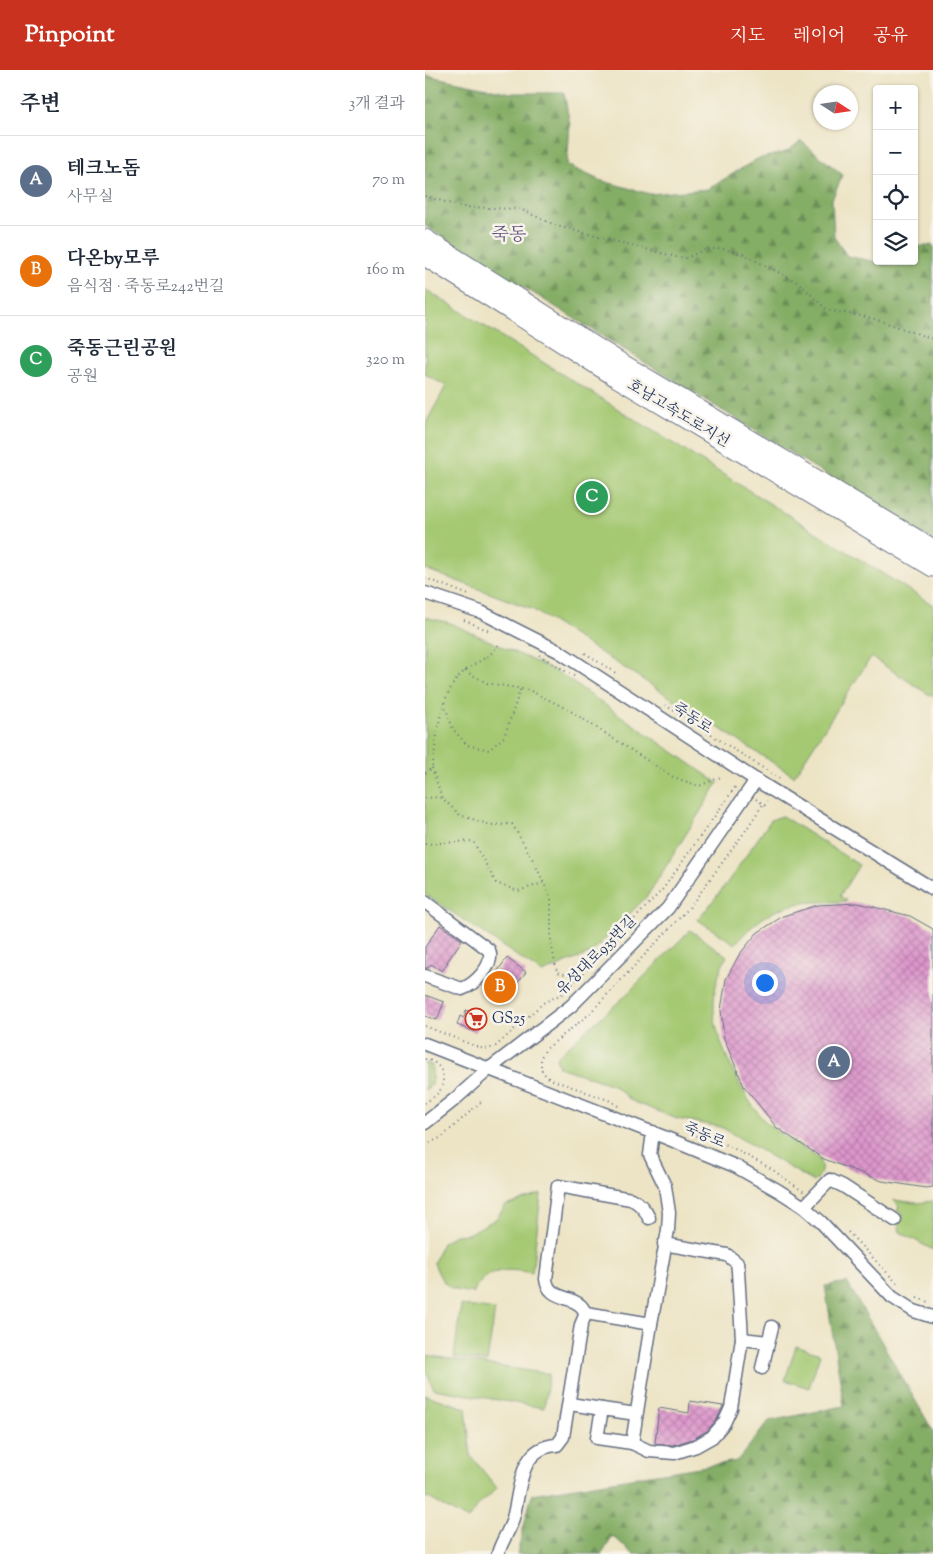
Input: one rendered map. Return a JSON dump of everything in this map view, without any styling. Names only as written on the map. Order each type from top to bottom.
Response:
[{"type":"highway","name":"호남고속도로지선","points":[[425,239],[624,365],[933,549]]},
{"type":"highway","name":"호남고속도로지선","points":[[425,256],[618,378],[933,567]]},
{"type":"street","name":"죽동로","points":[[425,593],[481,612],[560,652],[756,780],[933,889]]},
{"type":"street","name":"유성대로935번길","points":[[425,1123],[489,1069],[571,1006],[669,908],[756,780]]},
{"type":"street","points":[[425,902],[489,950],[491,955],[490,962],[472,985],[462,989],[425,976]]},
{"type":"street","name":"죽동로","points":[[425,1044],[653,1132],[735,1166],[779,1190],[808,1203],[821,1222],[892,1297],[914,1311],[933,1317]]},
{"type":"street","points":[[632,1443],[664,1244],[668,1230],[669,1213],[665,1186],[650,1155],[653,1132]]},
{"type":"street","points":[[808,1203],[830,1180],[843,1186],[895,1220]]},
{"type":"street","points":[[649,1218],[643,1207],[631,1199],[558,1186],[546,1279],[547,1286],[555,1294],[580,1305],[586,1313],[651,1324]]},
{"type":"street","points":[[602,1408],[597,1438],[632,1443],[649,1451],[674,1453],[696,1446],[712,1437],[724,1423],[731,1408],[742,1339],[737,1263],[727,1254],[664,1244]]},
{"type":"street","points":[[498,1554],[513,1519],[525,1466],[535,1452],[546,1445],[557,1445],[563,1437],[570,1404],[581,1325],[586,1313]]},
{"type":"street","points":[[762,1368],[772,1326]]},
{"type":"street","points":[[742,1339],[768,1342]]},
{"type":"street","points":[[570,1404],[636,1414]]},
{"type":"path","points":[[425,196],[462,207],[520,209],[557,226],[684,259],[705,249],[723,249],[743,254],[799,283],[827,310],[872,318],[933,339]]},
{"type":"path","points":[[462,619],[495,633]]},
{"type":"path","points":[[500,642],[495,651],[486,659],[465,671],[451,686],[444,701],[432,768],[443,798],[460,815],[490,825],[512,824],[533,860],[551,898],[551,942],[557,972],[576,977]]},
{"type":"path","points":[[534,653],[581,680]]},
{"type":"path","points":[[465,671],[487,683],[529,690],[569,710],[673,777],[699,786],[721,777]]},
{"type":"path","points":[[444,701],[453,729],[467,745],[489,750],[504,737],[521,688]]},
{"type":"path","points":[[743,756],[780,779]]},
{"type":"path","points":[[425,773],[432,768]]},
{"type":"path","points":[[734,780],[736,786]]},
{"type":"path","points":[[732,784],[736,786]]},
{"type":"path","points":[[425,1026],[480,1048],[488,1049],[496,1046],[543,1003],[564,993],[663,889],[736,786]]},
{"type":"path","points":[[425,799],[433,797],[443,798]]},
{"type":"path","points":[[619,1107],[611,1101],[550,1079],[541,1069],[541,1057],[546,1049],[587,1016],[689,908],[763,804]]},
{"type":"path","points":[[425,844],[473,842],[496,883],[518,891],[544,883]]},
{"type":"path","points":[[425,1059],[435,1063],[443,1077],[442,1086],[438,1092],[425,1103]]},
{"type":"path","points":[[425,1144],[442,1136],[482,1101]]},
{"type":"path","points":[[690,1135],[716,1140],[770,1168],[808,1203]]},
{"type":"path","points":[[847,1230],[896,1283]]},
{"type":"path","points":[[911,1294],[933,1304]]},
{"type":"green space","points":[[425,75],[511,93],[564,93],[570,125],[567,165],[599,180],[650,194],[708,189],[757,159],[786,152],[801,141],[843,175],[832,199],[834,237],[847,256],[873,261],[873,265],[918,265],[918,247],[933,245],[933,541],[425,226]]},
{"type":"green space","points":[[425,289],[933,605],[933,697],[871,657],[794,776],[532,609],[425,569],[425,425],[446,386],[425,374]]},
{"type":"green space","points":[[425,617],[450,623],[556,671],[718,783],[648,895],[591,953],[542,973],[425,894]]},
{"type":"green space","points":[[782,816],[859,865],[840,896],[847,901],[791,905],[761,920],[735,944],[698,920],[724,887],[771,820]]},
{"type":"green space","points":[[690,930],[727,956],[717,982],[714,996],[714,1011],[720,1038],[733,1071],[759,1115],[780,1133],[819,1159],[821,1171],[814,1182],[721,1127],[677,1119],[632,1101],[613,1085],[559,1067],[556,1057],[624,997]]},
{"type":"green space","points":[[425,1063],[432,1065],[432,1084],[425,1090]]},
{"type":"green space","points":[[541,1194],[532,1273],[514,1270],[491,1274],[478,1285],[473,1293],[452,1288],[444,1282],[434,1263],[442,1243],[455,1235],[468,1234],[496,1219],[505,1206]]},
{"type":"green space","points":[[893,1200],[917,1203],[933,1201],[933,1250],[900,1232],[898,1222],[902,1214],[897,1211],[899,1206]]},
{"type":"green space","points":[[847,1282],[933,1431],[933,1551],[915,1554],[633,1554],[613,1536],[602,1554],[517,1554],[532,1494],[737,1461],[769,1421],[844,1406],[825,1286]]},
{"type":"green space","points":[[461,1305],[495,1310],[487,1362],[454,1357]]},
{"type":"green space","points":[[796,1346],[820,1354],[809,1388],[785,1380]]},
{"type":"green space","points":[[425,1355],[549,1374],[544,1408],[434,1389],[425,1369]]},
{"type":"green space","points":[[425,1395],[466,1408],[471,1456],[497,1488],[479,1505],[468,1520],[425,1496]]},
{"type":"building","points":[[858,903],[910,916],[933,929],[933,1187],[926,1188],[882,1181],[824,1159],[777,1128],[744,1086],[724,1039],[721,1010],[726,979],[739,955],[757,933],[783,916],[818,905]]},
{"type":"building","points":[[440,925],[462,940],[442,971],[431,964],[428,968],[425,968],[425,947]]},
{"type":"building","points":[[507,958],[526,972],[504,1001],[486,987]]},
{"type":"building","points":[[425,995],[444,1002],[437,1020],[425,1016]]},
{"type":"building","points":[[466,1010],[478,1014],[485,1019],[475,1032],[457,1025],[460,1016],[464,1018]]},
{"type":"building","points":[[690,1401],[723,1406],[717,1419],[707,1431],[693,1439],[673,1445],[655,1443],[659,1408],[689,1413]]},
{"type":"place","name":"죽동근린공원","points":[[592,497]]},
{"type":"place","name":"다온by모루","points":[[500,987]]},
{"type":"place","name":"GS25","points":[[476,1019]]},
{"type":"place","name":"테크노돔","points":[[834,1062]]},
{"type":"district","name":"죽동","points":[[509,236]]}]
